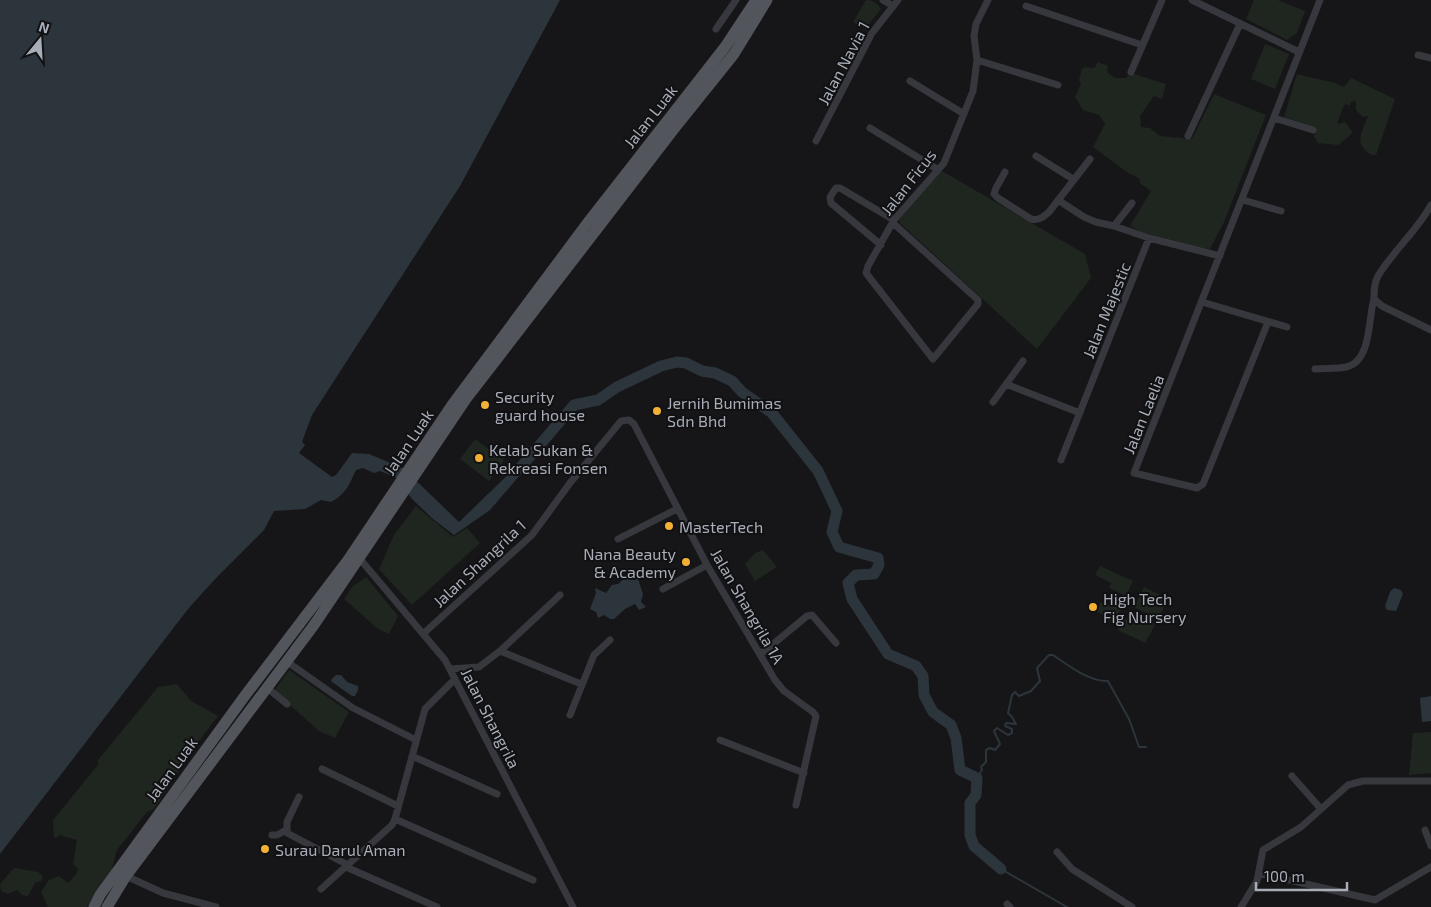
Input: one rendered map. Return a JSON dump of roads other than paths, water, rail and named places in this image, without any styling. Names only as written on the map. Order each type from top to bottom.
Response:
[{"type":"main road","name":"Jalan Luak","points":[[94,907],[100,895],[153,821],[396,496],[458,398],[640,155],[725,47],[756,0]]},
{"type":"main road","name":"Jalan Luak","points":[[419,461],[674,129],[707,90],[734,54],[767,0]]},
{"type":"main road","points":[[672,114],[677,117],[682,115],[707,90]]},
{"type":"main road","points":[[640,155],[667,127],[674,129]]},
{"type":"main road","name":"Jalan Luak","points":[[107,907],[126,876],[314,625],[360,559],[396,496]]},
{"type":"street","points":[[716,29],[736,0]]},
{"type":"street","points":[[883,0],[895,3]]},
{"type":"street","name":"Jalan Ficus","points":[[894,221],[978,300],[978,304],[933,359],[866,273],[894,221],[944,163],[972,91],[976,60],[974,36],[976,24],[988,0]]},
{"type":"street","points":[[1131,72],[1162,0]]},
{"type":"street","points":[[1192,0],[1299,52]]},
{"type":"street","name":"Jalan Laelia","points":[[1268,322],[1203,484],[1197,488],[1134,473],[1320,0]]},
{"type":"street","name":"Jalan Navia 1","points":[[816,141],[872,33],[895,3]]},
{"type":"street","points":[[1026,6],[1142,45]]},
{"type":"street","points":[[1188,136],[1240,24]]},
{"type":"street","points":[[1418,56],[1431,58]]},
{"type":"street","points":[[976,60],[1058,85]]},
{"type":"street","points":[[910,81],[964,114]]},
{"type":"street","points":[[1274,118],[1313,130]]},
{"type":"street","points":[[870,128],[938,169]]},
{"type":"street","points":[[1036,156],[1073,179]]},
{"type":"street","points":[[1006,172],[994,194],[1031,219],[1036,220],[1041,219],[1058,200],[1090,159]]},
{"type":"street","points":[[881,245],[831,203],[830,197],[836,188],[840,188],[894,221]]},
{"type":"street","points":[[1058,200],[1084,217],[1096,222],[1220,256]]},
{"type":"street","points":[[1242,200],[1281,211]]},
{"type":"street","points":[[1114,226],[1132,203]]},
{"type":"street","points":[[1315,368],[1348,367],[1354,364],[1361,355],[1369,339],[1374,288],[1377,277],[1418,225],[1431,204]]},
{"type":"street","name":"Jalan Majestic","points":[[1061,460],[1149,238]]},
{"type":"street","points":[[1374,299],[1382,306],[1431,330]]},
{"type":"street","points":[[1202,302],[1287,327]]},
{"type":"street","points":[[993,402],[1023,360]]},
{"type":"street","points":[[1006,384],[1080,413]]},
{"type":"street","name":"Jalan Shangrila 1A","points":[[626,420],[634,424],[707,565],[775,680],[784,691],[814,712],[816,716],[796,805]]},
{"type":"street","name":"Jalan Shangrila 1","points":[[424,634],[532,535],[570,483],[621,421],[626,420]]},
{"type":"street","points":[[618,539],[677,508]]},
{"type":"street","name":"Jalan Shangrila","points":[[360,559],[424,634],[450,669],[572,907]]},
{"type":"street","points":[[663,589],[707,565]]},
{"type":"street","points":[[450,669],[479,667],[500,651],[560,595]]},
{"type":"street","points":[[761,654],[808,616],[812,615],[836,643]]},
{"type":"street","points":[[570,714],[594,655],[610,640]]},
{"type":"street","points":[[500,651],[581,684]]},
{"type":"street","points":[[286,661],[353,708],[416,740]]},
{"type":"street","points":[[321,888],[392,824],[395,819],[424,709],[454,678]]},
{"type":"street","points":[[266,687],[287,704]]},
{"type":"street","points":[[720,740],[804,773]]},
{"type":"street","points":[[412,756],[497,794]]},
{"type":"street","points":[[322,769],[398,806]]},
{"type":"street","points":[[1292,776],[1321,808]]},
{"type":"street","points":[[1242,907],[1257,881],[1263,850],[1301,827],[1348,785],[1363,781],[1431,781]]},
{"type":"street","points":[[299,797],[287,822],[286,830],[290,836],[347,866],[437,907]]},
{"type":"street","points":[[395,819],[533,880]]},
{"type":"street","points":[[272,835],[286,830]]},
{"type":"street","points":[[1425,830],[1431,846]]},
{"type":"street","points":[[1056,852],[1072,868],[1132,907]]},
{"type":"street","points":[[1259,873],[1377,904],[1431,867]]},
{"type":"street","points":[[126,876],[163,893],[216,907]]},
{"type":"waterway","points":[[520,468],[574,405],[598,400],[617,387],[661,366],[677,362],[686,363],[702,371],[715,373],[732,381],[742,392],[772,413],[818,471],[837,511],[832,532],[839,547],[878,558],[879,565],[874,574],[856,575],[848,583],[852,599],[888,654],[916,666],[923,676],[924,695],[933,712],[951,725],[956,738],[960,770],[977,778],[976,795],[970,803],[970,835],[974,846],[1001,869]]},
{"type":"waterway","points":[[977,778],[982,770],[981,767],[986,762],[986,750],[990,748],[995,750],[1000,744],[994,731],[997,728],[1008,735],[1012,733],[1012,729],[1005,726],[1006,723],[1016,724],[1008,713],[1012,695],[1015,692],[1019,696],[1031,691],[1040,681],[1037,668],[1049,655],[1053,655],[1086,676],[1101,681],[1108,681],[1129,719],[1139,747],[1146,747]]},
{"type":"waterway","points":[[1001,869],[1067,907]]},
{"type":"place","name":"Security guard house","points":[[485,405]]},
{"type":"place","name":"Jernih Bumimas Sdn Bhd","points":[[657,411]]},
{"type":"place","name":"Kelab Sukan & Rekreasi Fonsen","points":[[479,458]]},
{"type":"place","name":"MasterTech","points":[[669,526]]},
{"type":"place","name":"Nana Beauty & Academy","points":[[686,562]]},
{"type":"place","name":"High Tech Fig Nursery","points":[[1093,607]]},
{"type":"place","name":"Surau Darul Aman","points":[[265,849]]}]
